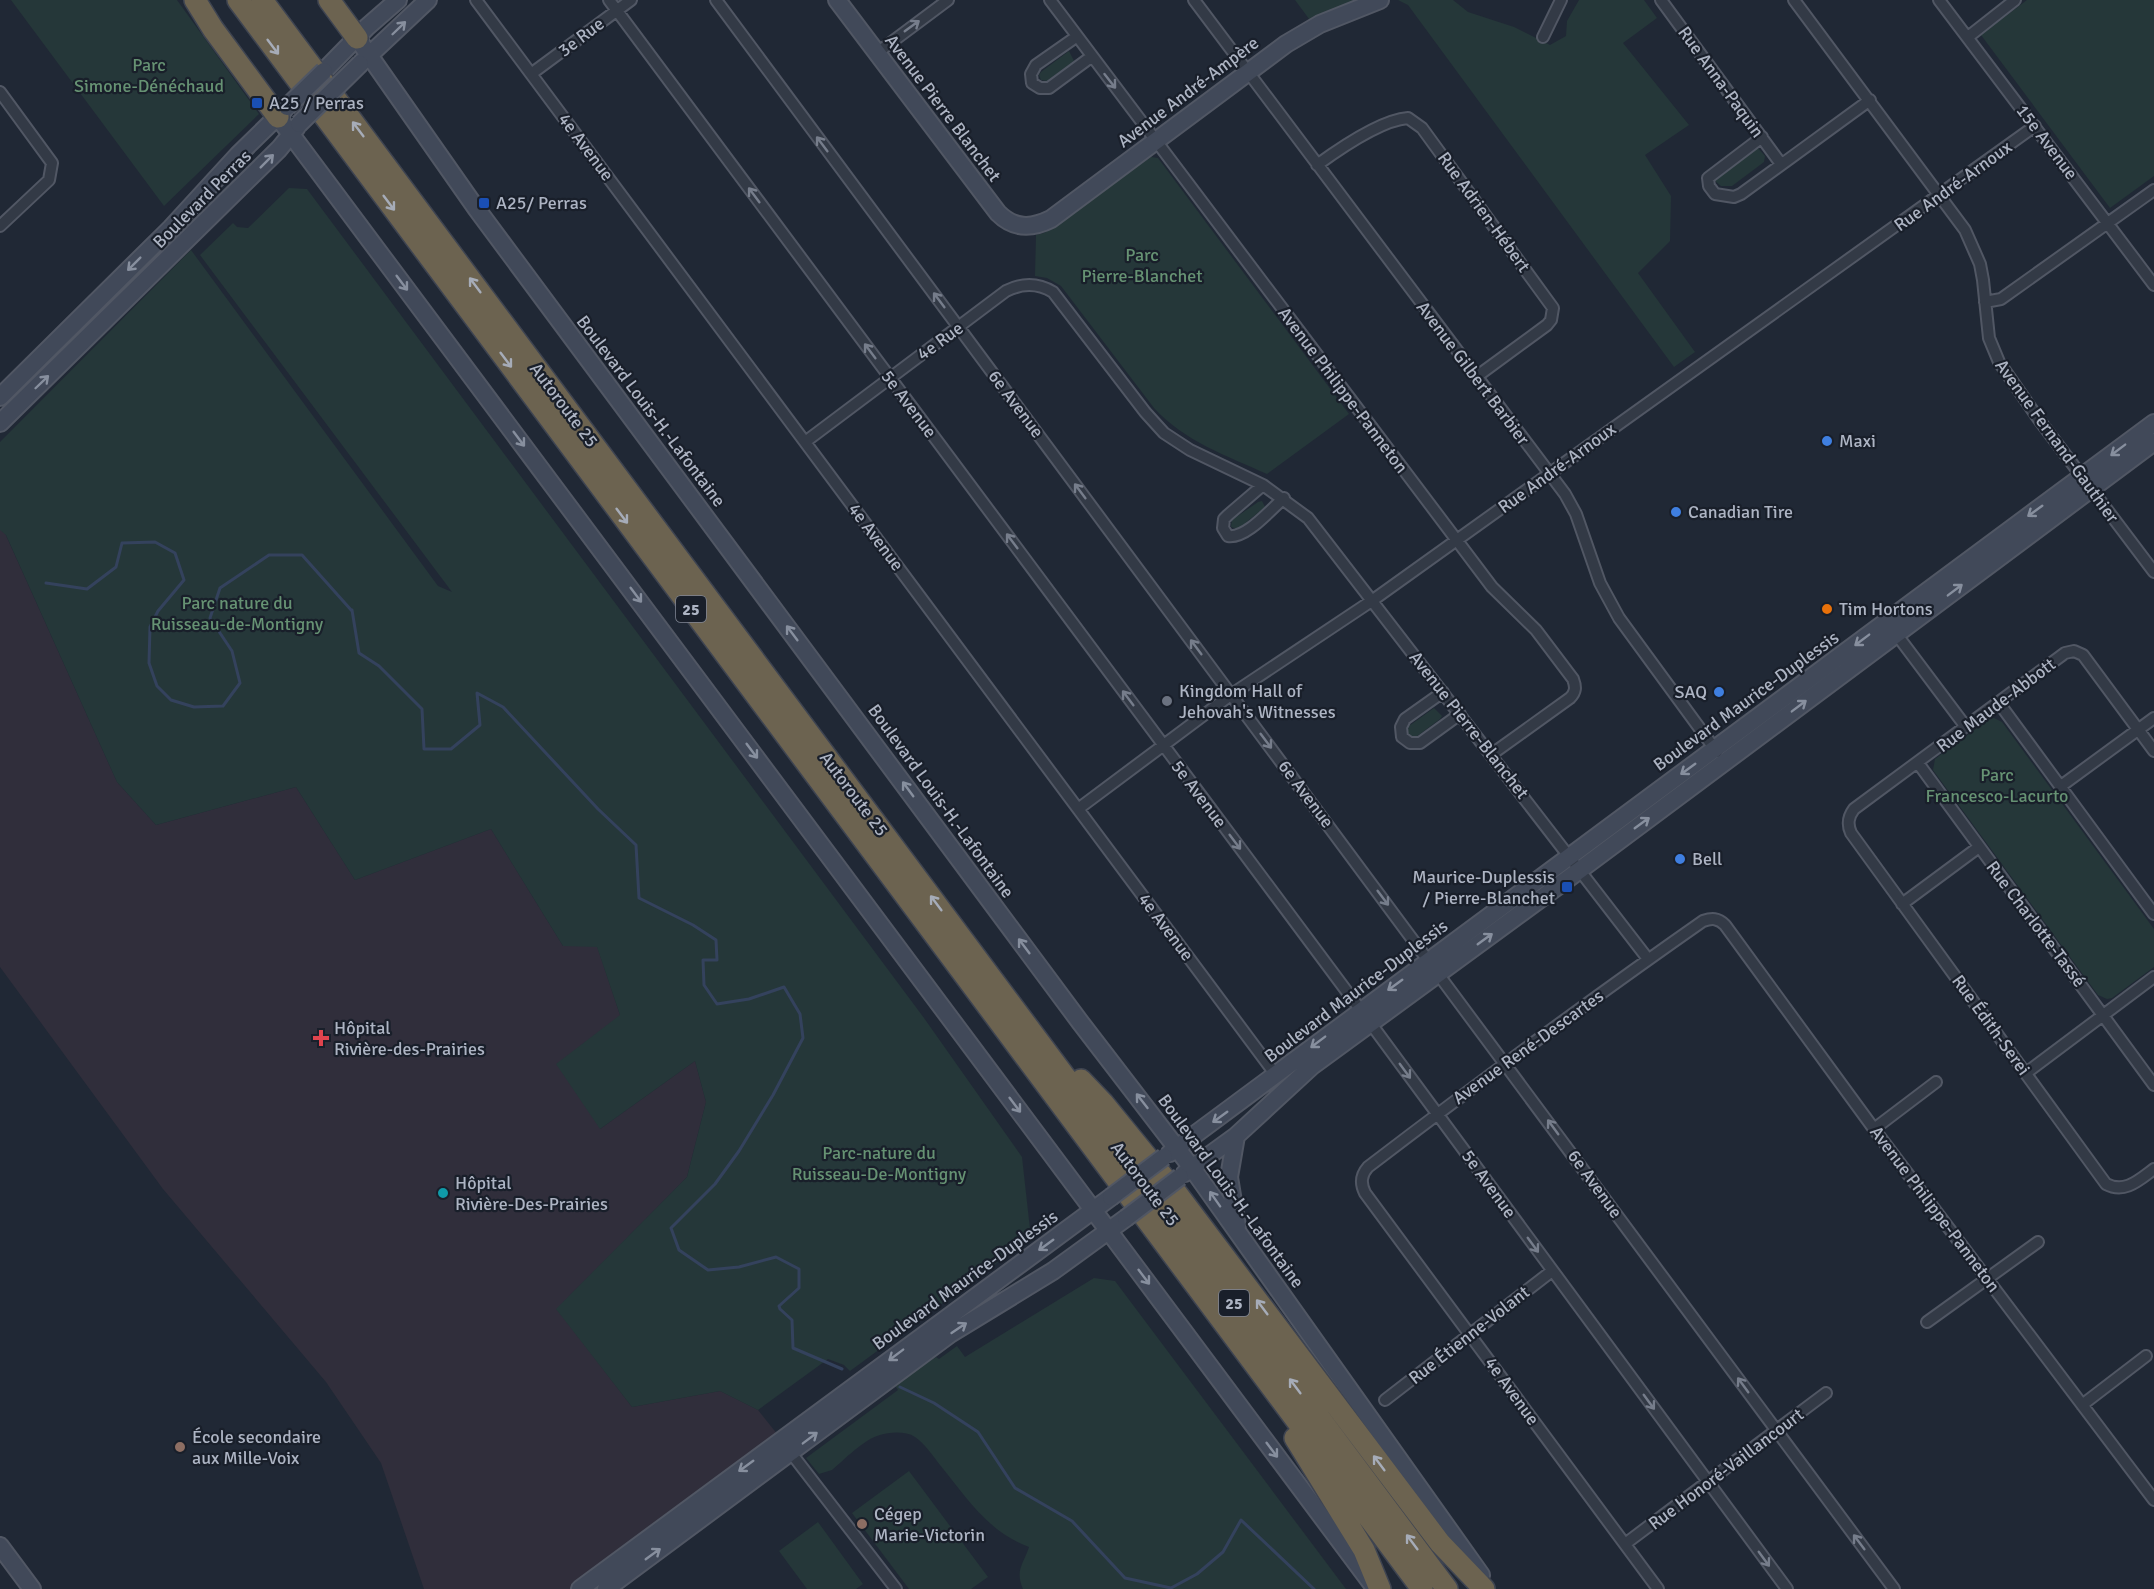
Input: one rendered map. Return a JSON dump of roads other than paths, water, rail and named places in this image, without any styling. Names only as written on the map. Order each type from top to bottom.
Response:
[{"type":"highway","points":[[195,0],[219,37],[282,112]]},
{"type":"highway","name":"Autoroute 25","points":[[238,0],[1422,1589]]},
{"type":"highway","name":"Autoroute 25","points":[[262,0],[1447,1589]]},
{"type":"highway","points":[[329,0],[353,42]]},
{"type":"highway","points":[[1021,1017],[1103,1103],[1134,1140],[1216,1245],[1440,1543],[1484,1589]]},
{"type":"highway","points":[[1244,1350],[1318,1478],[1364,1550],[1378,1589]]},
{"type":"main road","name":"Boulevard Perras","points":[[0,397],[176,223],[238,155],[398,0]]},
{"type":"main road","name":"Boulevard Perras","points":[[0,423],[186,242],[364,60],[428,0]]},
{"type":"main road","name":"Avenue Pierre Blanchet","points":[[837,0],[998,213],[1007,222],[1027,226]]},
{"type":"main road","name":"Avenue André-Ampère","points":[[1027,226],[1039,225],[1051,219],[1286,44],[1320,24],[1380,0]]},
{"type":"main road","name":"Boulevard Louis-H.-Lafontaine","points":[[353,42],[364,60],[1073,1013],[1186,1173],[1237,1231],[1491,1589]]},
{"type":"main road","points":[[282,112],[1093,1210],[1378,1589]]},
{"type":"main road","name":"Boulevard Maurice-Duplessis","points":[[606,1589],[786,1446],[1093,1210],[1276,1075],[1366,1017],[1720,755],[2086,483],[2154,423]]},
{"type":"main road","name":"Boulevard Maurice-Duplessis","points":[[2086,483],[2154,442]]},
{"type":"main road","name":"Boulevard Maurice-Duplessis","points":[[587,1587],[786,1446],[950,1334],[1053,1271],[1236,1136],[1366,1017]]},
{"type":"main road","points":[[1236,1136],[1229,1177],[1237,1231]]},
{"type":"main road","points":[[0,1546],[32,1589]]},
{"type":"street","name":"4e Avenue","points":[[476,0],[1276,1075]]},
{"type":"street","name":"5e Avenue","points":[[609,0],[1366,1017],[1787,1589]]},
{"type":"street","name":"3e Rue","points":[[531,74],[631,0]]},
{"type":"street","name":"6e Avenue","points":[[716,0],[1894,1589]]},
{"type":"street","points":[[877,53],[948,0]]},
{"type":"street","name":"Avenue Philippe-Panneton","points":[[1050,0],[1498,594],[1536,630],[1574,679],[1574,693],[1570,698],[1492,754]]},
{"type":"street","name":"Avenue Gilbert Barbier","points":[[1194,0],[1565,494],[1576,514],[1600,583],[1619,618],[1720,755]]},
{"type":"street","points":[[1543,37],[1561,0]]},
{"type":"street","name":"Rue Anna-Paquin","points":[[1661,0],[1781,164]]},
{"type":"street","name":"Avenue Fernand-Gauthier","points":[[1794,0],[1965,230],[1977,254],[1983,280],[1989,338],[1998,362],[2015,388],[2154,572]]},
{"type":"street","name":"15e Avenue","points":[[1939,0],[2154,285]]},
{"type":"street","points":[[1968,37],[2015,0]]},
{"type":"street","points":[[1076,37],[1036,65],[1030,74],[1032,83],[1040,88],[1049,88],[1091,57]]},
{"type":"street","points":[[0,92],[50,158],[51,170],[49,180],[0,226]]},
{"type":"street","points":[[1762,137],[1708,178],[1707,182],[1715,194],[1738,196],[1870,100]]},
{"type":"street","name":"Rue Adrien-Hébert","points":[[1317,165],[1344,146],[1392,121],[1408,118],[1422,128],[1553,308],[1553,314],[1547,325],[1476,377]]},
{"type":"street","name":"Rue André-Arnoux","points":[[1078,809],[1232,694],[1373,600],[2035,126]]},
{"type":"street","points":[[1985,302],[2001,299],[2154,190]]},
{"type":"street","name":"4e Rue","points":[[805,442],[1006,291],[1020,286]]},
{"type":"street","name":"Avenue Pierre-Blanchet","points":[[1020,286],[1046,288],[1060,298],[1164,433],[1190,450],[1263,485],[1304,514],[1373,600],[1648,959]]},
{"type":"street","points":[[1263,485],[1224,519],[1223,528],[1228,536],[1244,534],[1284,498]]},
{"type":"street","points":[[1891,628],[1966,726]]},
{"type":"street","name":"Rue Maude-Abbott","points":[[1848,821],[1854,809],[2065,653],[2074,651],[2083,655],[2154,751]]},
{"type":"street","points":[[1443,692],[1405,719],[1401,728],[1402,737],[1410,743],[1420,743],[1460,714]]},
{"type":"street","points":[[1999,703],[2154,914]]},
{"type":"street","points":[[2061,786],[2154,718]]},
{"type":"street","name":"Rue Charlotte-Tassé","points":[[1918,763],[2154,1085]]},
{"type":"street","name":"Rue Édith-Serei","points":[[1848,821],[1851,833],[2106,1184],[2126,1188],[2154,1169]]},
{"type":"street","points":[[1902,904],[1979,847]]},
{"type":"street","name":"Avenue Philippe-Panneton","points":[[1715,918],[1725,925],[1874,1129],[2154,1500]]},
{"type":"street","name":"Avenue René-Descartes","points":[[1365,1192],[1362,1179],[1368,1167],[1648,959],[1703,921],[1715,918]]},
{"type":"street","points":[[2026,1073],[2154,978]]},
{"type":"street","points":[[1874,1129],[1936,1082]]},
{"type":"street","name":"4e Avenue","points":[[1365,1192],[1658,1589]]},
{"type":"street","points":[[1927,1322],[2038,1242]]},
{"type":"street","name":"Rue Étienne-Volant","points":[[1385,1400],[1552,1271]]},
{"type":"street","points":[[2082,1405],[2146,1356]]},
{"type":"street","name":"Rue Honoré-Vaillancourt","points":[[1625,1544],[1826,1393]]},
{"type":"street","points":[[786,1446],[896,1589]]},
{"type":"waterway","points":[[46,583],[87,589],[116,567],[122,543],[155,542],[175,553],[184,580],[158,611],[150,627],[149,663],[157,686],[171,700],[194,707],[223,706],[240,683],[232,651],[210,618],[220,588],[269,555],[302,555],[352,610],[359,653],[379,666],[422,709],[424,749],[451,749],[480,725],[477,693],[503,707],[598,809],[636,845],[639,898],[693,925],[716,940],[717,960],[703,960],[704,985],[717,1004],[749,999],[784,987],[800,1014],[803,1038],[773,1095],[739,1151],[715,1184],[671,1228],[679,1250],[708,1270],[739,1267],[776,1257],[799,1269],[799,1288],[779,1306],[792,1320],[793,1348],[842,1369]]},
{"type":"waterway","points":[[900,1387],[934,1403],[978,1432],[1015,1488],[1072,1521],[1125,1578],[1171,1588],[1197,1574],[1223,1552],[1241,1520],[1314,1589]]},
{"type":"place","name":"A25 / Perras","points":[[257,103]]},
{"type":"place","name":"A25/ Perras","points":[[484,203]]},
{"type":"place","name":"Maxi","points":[[1827,441]]},
{"type":"place","name":"Canadian Tire","points":[[1676,512]]},
{"type":"place","name":"Tim Hortons","points":[[1827,609]]},
{"type":"place","name":"SAQ","points":[[1719,692]]},
{"type":"place","name":"Kingdom Hall of Jehovah's Witnesses","points":[[1167,701]]},
{"type":"place","name":"Bell","points":[[1680,859]]},
{"type":"place","name":"Maurice-Duplessis / Pierre-Blanchet","points":[[1567,887]]},
{"type":"place","name":"Hôpital Rivière-des-Prairies","points":[[321,1038]]},
{"type":"place","name":"Hôpital Rivière-Des-Prairies","points":[[443,1193]]},
{"type":"place","name":"École secondaire aux Mille-Voix","points":[[180,1447]]},
{"type":"place","name":"Cégep Marie-Victorin","points":[[862,1524]]},
{"type":"park label","name":"Parc Simone-Dénéchaud","points":[[149,76]]},
{"type":"park label","name":"Parc Pierre-Blanchet","points":[[1142,265]]},
{"type":"park label","name":"Parc nature du Ruisseau-de-Montigny","points":[[237,613]]},
{"type":"park label","name":"Parc Francesco-Lacurto","points":[[1997,785]]},
{"type":"park label","name":"Parc-nature du Ruisseau-De-Montigny","points":[[879,1163]]}]
